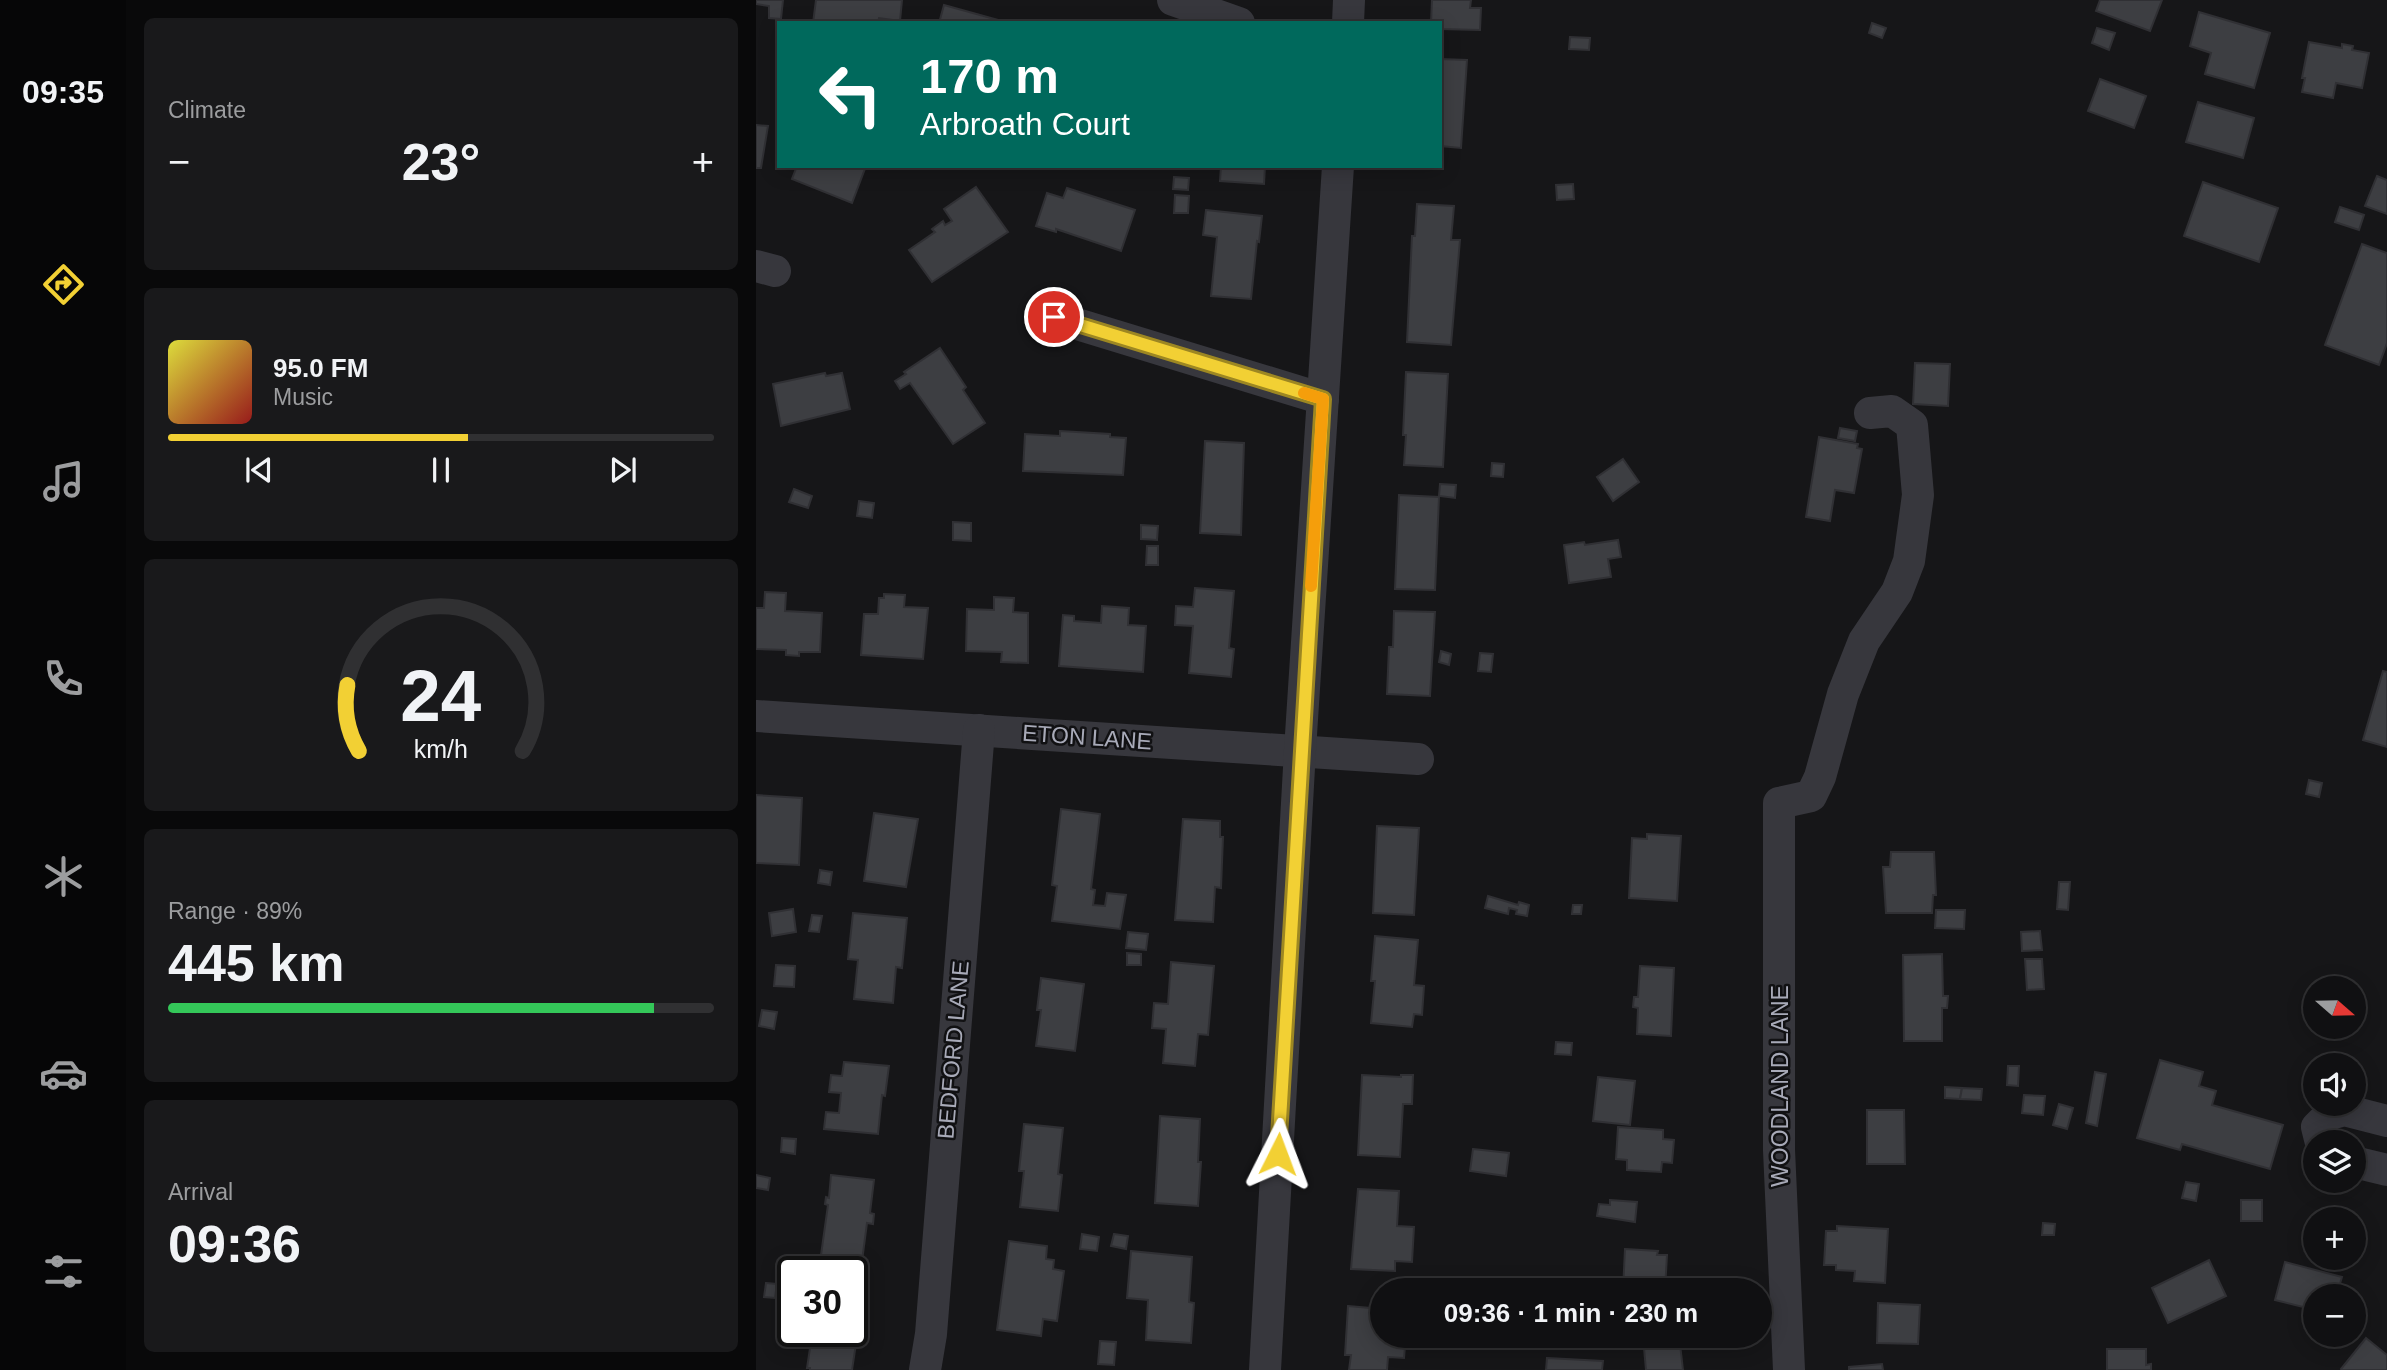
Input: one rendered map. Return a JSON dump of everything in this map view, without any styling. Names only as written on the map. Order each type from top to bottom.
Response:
[{"type":"street","points":[[1173,0],[1232,21]]},
{"type":"street","points":[[1348,21],[1349,0]]},
{"type":"street","points":[[1265,1370],[1300,750],[1338,168]]},
{"type":"street","points":[[1054,317],[1323,399]]},
{"type":"street","name":"WOODLAND LANE","points":[[1788,1370],[1779,1150],[1779,803],[1811,796],[1820,777],[1843,694],[1864,641],[1896,592],[1909,561],[1919,495],[1912,425],[1892,411],[1870,413]]},
{"type":"street","name":"ETON LANE","points":[[756,716],[1418,759]]},
{"type":"street","name":"BEDFORD LANE","points":[[925,1370],[931,1334],[979,730]]},
{"type":"street","points":[[2318,1130],[2317,1127],[2330,1114],[2344,1110],[2387,1121]]},
{"type":"street","points":[[2366,1165],[2387,1170]]},
{"type":"building","points":[[756,0],[783,0],[781,19],[769,18],[769,6],[756,4]]},
{"type":"building","points":[[816,0],[902,0],[900,21],[879,18],[878,21],[813,21]]},
{"type":"building","points":[[1432,0],[1471,0],[1470,8],[1481,8],[1480,30],[1442,29],[1442,21],[1431,21]]},
{"type":"building","points":[[2100,0],[2162,0],[2150,31],[2096,11]]},
{"type":"building","points":[[944,5],[1002,21],[940,21]]},
{"type":"building","points":[[2199,12],[2270,33],[2254,88],[2205,74],[2211,53],[2190,46]]},
{"type":"building","points":[[1872,23],[1886,28],[1882,38],[1869,33]]},
{"type":"building","points":[[2097,28],[2115,33],[2109,50],[2092,43]]},
{"type":"building","points":[[1570,37],[1590,38],[1589,50],[1569,49]]},
{"type":"building","points":[[2309,42],[2342,48],[2342,44],[2353,46],[2352,50],[2369,53],[2362,88],[2336,83],[2333,98],[2302,92]]},
{"type":"building","points":[[1442,59],[1467,60],[1461,148],[1442,146]]},
{"type":"building","points":[[2100,79],[2146,96],[2134,128],[2088,111]]},
{"type":"building","points":[[2198,102],[2254,118],[2243,158],[2186,142]]},
{"type":"building","points":[[756,125],[768,126],[761,168],[756,168]]},
{"type":"building","points":[[796,168],[865,168],[852,203],[792,179]]},
{"type":"building","points":[[1221,168],[1265,168],[1264,184],[1220,181]]},
{"type":"building","points":[[2377,176],[2387,180],[2387,214],[2365,206]]},
{"type":"building","points":[[1174,177],[1189,178],[1188,190],[1173,189]]},
{"type":"building","points":[[2203,182],[2278,208],[2259,262],[2184,236]]},
{"type":"building","points":[[1573,184],[1574,199],[1557,200],[1556,185]]},
{"type":"building","points":[[976,187],[1008,232],[932,282],[909,250],[935,232],[932,229],[943,221],[945,225],[952,221],[944,209]]},
{"type":"building","points":[[1067,188],[1135,210],[1121,251],[1056,229],[1056,232],[1036,226],[1047,193],[1063,198]]},
{"type":"building","points":[[1175,195],[1189,196],[1188,213],[1174,213]]},
{"type":"building","points":[[1417,204],[1454,206],[1451,240],[1460,240],[1451,345],[1407,342],[1412,236],[1415,236]]},
{"type":"building","points":[[2340,207],[2364,215],[2359,230],[2335,222]]},
{"type":"building","points":[[1206,210],[1262,216],[1251,299],[1211,296],[1217,237],[1203,235]]},
{"type":"building","points":[[2362,244],[2387,253],[2387,343],[2379,365],[2325,345]]},
{"type":"building","points":[[940,348],[966,387],[963,390],[985,423],[953,444],[910,383],[900,389],[895,381]]},
{"type":"building","points":[[1915,363],[1950,364],[1948,406],[1913,404]]},
{"type":"building","points":[[1406,372],[1448,374],[1443,467],[1404,465]]},
{"type":"building","points":[[825,373],[826,376],[842,373],[850,409],[781,426],[773,384]]},
{"type":"building","points":[[1840,428],[1857,431],[1855,441],[1838,438]]},
{"type":"building","points":[[1060,431],[1110,434],[1110,437],[1126,438],[1123,475],[1023,471],[1025,434],[1060,436]]},
{"type":"building","points":[[1819,437],[1858,444],[1857,448],[1862,449],[1854,493],[1835,490],[1830,521],[1806,517]]},
{"type":"building","points":[[1205,441],[1244,443],[1241,535],[1200,533]]},
{"type":"building","points":[[1623,459],[1639,482],[1613,501],[1597,477]]},
{"type":"building","points":[[1492,463],[1504,464],[1503,477],[1491,476]]},
{"type":"building","points":[[1440,484],[1456,485],[1455,498],[1439,496]]},
{"type":"building","points":[[794,489],[812,496],[808,508],[789,502]]},
{"type":"building","points":[[1399,495],[1439,497],[1435,590],[1395,589]]},
{"type":"building","points":[[859,501],[874,503],[872,518],[857,516]]},
{"type":"building","points":[[953,522],[971,523],[971,541],[953,540]]},
{"type":"building","points":[[1141,525],[1158,526],[1157,540],[1141,539]]},
{"type":"building","points":[[1618,540],[1621,557],[1608,559],[1611,577],[1569,583],[1564,545]]},
{"type":"building","points":[[1147,546],[1158,546],[1158,565],[1146,565]]},
{"type":"building","points":[[1195,588],[1234,591],[1229,648],[1234,649],[1231,677],[1189,673],[1193,626],[1175,625],[1176,606],[1193,607]]},
{"type":"building","points":[[765,592],[786,593],[785,611],[822,613],[820,652],[799,652],[799,656],[786,655],[786,650],[756,649],[756,608],[764,608]]},
{"type":"building","points":[[884,594],[905,595],[904,607],[928,608],[923,659],[861,655],[864,614],[878,614],[879,598],[884,598]]},
{"type":"building","points":[[994,597],[1014,598],[1013,612],[1028,613],[1028,663],[1001,662],[1002,652],[966,651],[967,609],[994,610]]},
{"type":"building","points":[[1102,606],[1129,608],[1128,625],[1146,626],[1143,672],[1059,666],[1063,615],[1074,616],[1074,621],[1101,623]]},
{"type":"building","points":[[1394,611],[1435,612],[1430,696],[1387,694]]},
{"type":"building","points":[[1441,651],[1451,654],[1449,665],[1439,662]]},
{"type":"building","points":[[1480,653],[1493,654],[1491,672],[1478,671]]},
{"type":"building","points":[[2383,671],[2387,672],[2387,747],[2363,740]]},
{"type":"building","points":[[2309,780],[2322,783],[2319,797],[2306,794]]},
{"type":"building","points":[[756,795],[802,798],[799,865],[756,863]]},
{"type":"building","points":[[1061,809],[1100,814],[1091,889],[1095,890],[1093,905],[1105,906],[1107,893],[1126,895],[1120,929],[1052,921],[1057,886],[1052,885]]},
{"type":"building","points":[[874,813],[918,819],[906,887],[864,881]]},
{"type":"building","points":[[1183,819],[1220,821],[1220,837],[1223,837],[1221,888],[1215,887],[1213,922],[1175,920]]},
{"type":"building","points":[[1377,826],[1419,828],[1414,915],[1373,913]]},
{"type":"building","points":[[1647,834],[1681,836],[1677,901],[1629,898],[1632,838],[1647,839]]},
{"type":"building","points":[[1891,852],[1934,852],[1936,895],[1933,895],[1932,913],[1886,913],[1883,867],[1890,867]]},
{"type":"building","points":[[820,870],[832,872],[830,885],[818,883]]},
{"type":"building","points":[[2059,882],[2070,882],[2068,910],[2057,909]]},
{"type":"building","points":[[1488,896],[1518,905],[1519,902],[1529,905],[1527,916],[1516,914],[1517,910],[1509,908],[1508,914],[1485,908]]},
{"type":"building","points":[[1573,905],[1582,905],[1581,914],[1572,914]]},
{"type":"building","points":[[793,909],[796,932],[772,936],[769,913]]},
{"type":"building","points":[[1936,910],[1965,910],[1964,929],[1935,928]]},
{"type":"building","points":[[853,913],[907,918],[902,968],[896,967],[893,1003],[854,999],[858,960],[848,959]]},
{"type":"building","points":[[812,915],[822,916],[819,932],[809,931]]},
{"type":"building","points":[[2040,931],[2042,950],[2022,951],[2021,932]]},
{"type":"building","points":[[1128,932],[1148,934],[1146,950],[1126,948]]},
{"type":"building","points":[[1375,936],[1418,940],[1414,985],[1424,986],[1422,1015],[1414,1014],[1412,1027],[1371,1023]]},
{"type":"building","points":[[1127,953],[1141,954],[1141,965],[1127,965]]},
{"type":"building","points":[[1942,954],[1943,996],[1948,996],[1947,1008],[1942,1008],[1942,1041],[1904,1041],[1903,955]]},
{"type":"building","points":[[2025,959],[2042,959],[2044,989],[2027,990]]},
{"type":"building","points":[[1171,962],[1214,966],[1208,1035],[1198,1034],[1195,1066],[1163,1063],[1166,1029],[1152,1028],[1154,1003],[1168,1004]]},
{"type":"building","points":[[776,965],[795,966],[794,987],[774,986]]},
{"type":"building","points":[[1640,966],[1674,968],[1671,1036],[1637,1034],[1638,1008],[1633,1007],[1634,997],[1638,997]]},
{"type":"building","points":[[1041,978],[1084,984],[1075,1051],[1036,1046],[1041,1010],[1037,1010]]},
{"type":"building","points":[[762,1010],[777,1012],[774,1029],[759,1026]]},
{"type":"building","points":[[1556,1042],[1572,1043],[1571,1055],[1555,1054]]},
{"type":"building","points":[[2160,1060],[2203,1072],[2199,1086],[2216,1091],[2212,1105],[2283,1125],[2270,1169],[2182,1144],[2180,1150],[2137,1138]]},
{"type":"building","points":[[844,1062],[889,1066],[885,1096],[882,1095],[878,1134],[824,1129],[826,1112],[839,1113],[841,1093],[829,1092],[831,1075],[842,1076]]},
{"type":"building","points":[[2008,1066],[2019,1066],[2018,1086],[2007,1085]]},
{"type":"building","points":[[2095,1072],[2106,1074],[2097,1126],[2086,1123]]},
{"type":"building","points":[[1362,1075],[1413,1075],[1412,1104],[1403,1104],[1400,1157],[1358,1155]]},
{"type":"building","points":[[1598,1077],[1635,1081],[1630,1125],[1593,1121]]},
{"type":"building","points":[[1945,1087],[1962,1088],[1960,1099],[1945,1098]]},
{"type":"building","points":[[1962,1088],[1982,1089],[1981,1100],[1960,1099]]},
{"type":"building","points":[[2024,1095],[2045,1096],[2043,1115],[2022,1113]]},
{"type":"building","points":[[2059,1104],[2073,1108],[2067,1129],[2053,1125]]},
{"type":"building","points":[[1867,1110],[1904,1110],[1905,1164],[1867,1164]]},
{"type":"building","points":[[1160,1116],[1200,1119],[1198,1206],[1155,1203]]},
{"type":"building","points":[[1024,1124],[1063,1128],[1058,1174],[1062,1175],[1058,1211],[1020,1207],[1024,1171],[1019,1171]]},
{"type":"building","points":[[1618,1127],[1663,1130],[1663,1139],[1674,1140],[1672,1163],[1662,1162],[1661,1172],[1627,1170],[1627,1160],[1616,1159]]},
{"type":"building","points":[[782,1138],[796,1139],[795,1154],[781,1152]]},
{"type":"building","points":[[1473,1149],[1509,1153],[1506,1176],[1470,1171]]},
{"type":"building","points":[[756,1175],[770,1178],[768,1190],[756,1188]]},
{"type":"building","points":[[831,1175],[874,1180],[870,1213],[874,1214],[873,1224],[867,1223],[863,1256],[821,1255],[828,1205],[825,1204],[826,1197],[829,1198]]},
{"type":"building","points":[[2186,1182],[2199,1184],[2196,1201],[2182,1198]]},
{"type":"building","points":[[1358,1189],[1399,1191],[1397,1226],[1414,1227],[1412,1262],[1395,1261],[1395,1271],[1351,1269]]},
{"type":"building","points":[[1610,1200],[1637,1202],[1635,1222],[1597,1216],[1599,1204],[1610,1205]]},
{"type":"building","points":[[2241,1200],[2262,1200],[2262,1221],[2241,1221]]},
{"type":"building","points":[[2043,1223],[2055,1224],[2054,1235],[2042,1235]]},
{"type":"building","points":[[1837,1226],[1888,1229],[1885,1283],[1854,1281],[1855,1271],[1836,1270],[1836,1265],[1824,1265],[1826,1231],[1837,1231]]},
{"type":"building","points":[[1082,1234],[1099,1237],[1097,1251],[1080,1249]]},
{"type":"building","points":[[1114,1234],[1128,1236],[1126,1249],[1111,1246]]},
{"type":"building","points":[[1009,1241],[1047,1246],[1046,1259],[1054,1260],[1053,1269],[1064,1271],[1057,1321],[1043,1319],[1041,1336],[997,1330]]},
{"type":"building","points":[[1625,1249],[1658,1251],[1657,1255],[1667,1255],[1666,1278],[1624,1278]]},
{"type":"building","points":[[1131,1251],[1192,1257],[1189,1302],[1194,1303],[1191,1343],[1146,1340],[1148,1300],[1127,1298]]},
{"type":"building","points":[[2209,1260],[2226,1296],[2168,1323],[2152,1288]]},
{"type":"building","points":[[2285,1262],[2303,1267],[2303,1270],[2315,1270],[2342,1277],[2340,1284],[2303,1284],[2303,1307],[2275,1300]]},
{"type":"building","points":[[766,1283],[777,1284],[775,1298],[764,1297]]},
{"type":"building","points":[[1878,1303],[1920,1305],[1918,1344],[1877,1343]]},
{"type":"building","points":[[1348,1306],[1370,1308],[1370,1348],[1405,1348],[1404,1358],[1388,1357],[1387,1370],[1349,1370],[1351,1355],[1345,1355]]},
{"type":"building","points":[[2366,1338],[2387,1355],[2387,1370],[2341,1369],[2359,1347],[2366,1347]]},
{"type":"building","points":[[1100,1341],[1116,1342],[1114,1365],[1098,1364]]},
{"type":"building","points":[[810,1347],[856,1347],[852,1370],[807,1368]]},
{"type":"building","points":[[1644,1348],[1680,1348],[1683,1370],[1646,1370]]},
{"type":"building","points":[[2107,1349],[2146,1349],[2146,1365],[2151,1364],[2151,1370],[2107,1370]]},
{"type":"building","points":[[1547,1358],[1603,1361],[1602,1370],[1546,1370]]},
{"type":"building","points":[[1882,1364],[1883,1370],[1849,1370],[1849,1367]]},
{"type":"slow traffic","points":[[1304,393],[1323,399],[1311,586]]},
{"type":"route","points":[[1054,317],[1323,399],[1278,1154]]}]
